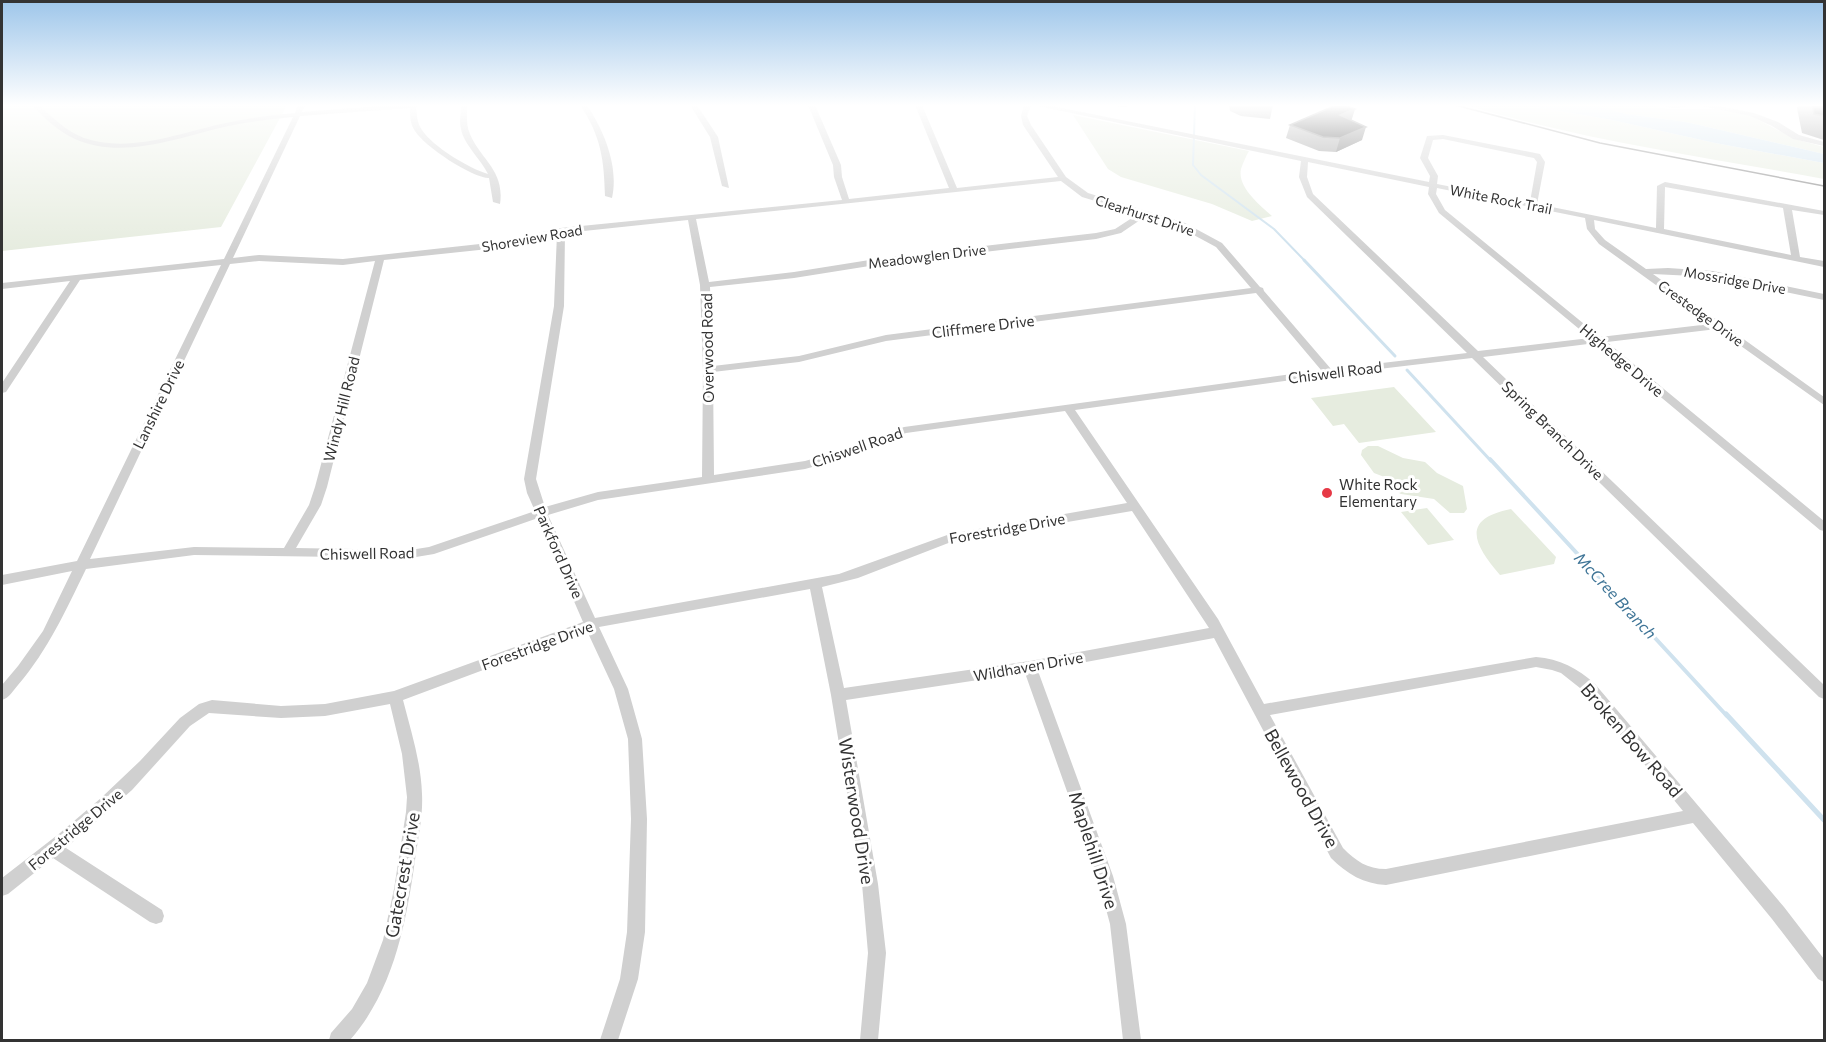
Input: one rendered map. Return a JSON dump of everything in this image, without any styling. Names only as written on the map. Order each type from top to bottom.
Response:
[{"type":"street","name":"Lanshire Drive","points":[[2,694],[23,670],[48,634],[278,154]]},
{"type":"street","points":[[447,154],[484,176],[493,176]]},
{"type":"street","points":[[480,154],[493,176],[497,202]]},
{"type":"street","points":[[607,154],[609,196]]},
{"type":"street","points":[[718,154],[726,186]]},
{"type":"street","points":[[832,154],[846,201]]},
{"type":"street","points":[[939,154],[954,190]]},
{"type":"street","name":"Clearhurst Drive","points":[[1047,154],[1063,179],[1085,195],[1182,225],[1207,237],[1230,255],[1328,372]]},
{"type":"street","name":"White Rock Trail","points":[[1278,154],[1824,264]]},
{"type":"street","name":"Highedge Drive","points":[[1425,154],[1424,158],[1434,176],[1432,194],[1442,211],[1824,527]]},
{"type":"street","name":"Highedge Drive","points":[[1527,154],[1541,159],[1533,205]]},
{"type":"street","name":"Spring Branch Drive","points":[[1305,159],[1301,171],[1302,180],[1310,195],[1824,693]]},
{"type":"street","name":"Shoreview Road","points":[[2,286],[274,258],[335,262],[380,258],[498,245],[561,231],[1063,179]]},
{"type":"street","points":[[1660,231],[1661,186],[1665,184],[1824,213]]},
{"type":"street","points":[[1787,206],[1796,258]]},
{"type":"street","name":"Meadowglen Drive","points":[[705,285],[794,275],[882,261],[1096,236],[1119,231],[1144,214]]},
{"type":"street","name":"Crestedge Drive","points":[[1588,216],[1591,229],[1602,242],[1824,402]]},
{"type":"street","name":"Overwood Road","points":[[693,218],[705,285],[708,479]]},
{"type":"street","name":"Parkford Drive","points":[[561,231],[559,306],[531,464],[533,493],[621,689],[635,739],[639,819],[636,932],[629,979],[609,1041]]},
{"type":"street","name":"Windy Hill Road","points":[[287,552],[315,506],[321,488],[380,258]]},
{"type":"street","name":"Mossridge Drive","points":[[1646,272],[1674,270],[1701,272],[1824,297]]},
{"type":"street","points":[[2,390],[76,278]]},
{"type":"street","name":"Cliffmere Drive","points":[[708,370],[799,359],[886,338],[1260,290]]},
{"type":"street","name":"Chiswell Road","points":[[2,580],[81,565],[195,551],[410,554],[453,543],[541,512],[598,496],[826,460],[904,429],[1328,372],[1719,326]]},
{"type":"street","name":"Bellewood Drive","points":[[1068,408],[1175,564],[1217,632],[1337,853],[1348,865],[1370,876],[1386,877],[1697,815]]},
{"type":"street","name":"Forestridge Drive","points":[[2,888],[53,849],[130,782],[185,722],[204,708],[212,706],[281,712],[325,710],[395,697],[591,624],[859,573],[922,546],[950,538],[1135,506]]},
{"type":"street","name":"Wisterwood Drive","points":[[814,583],[838,695],[870,884],[877,953],[869,1041]]},
{"type":"street","name":"Wildhaven Drive","points":[[838,695],[1030,667],[1217,632]]},
{"type":"street","name":"Broken Bow Road","points":[[1259,711],[1536,662],[1566,668],[1590,688],[1778,913],[1824,973]]},
{"type":"street","name":"Maplehill Drive","points":[[1030,667],[1105,876],[1118,924],[1132,1041]]},
{"type":"street","name":"Gatecrest Drive","points":[[338,1041],[360,1014],[376,985],[389,949],[414,812],[414,770],[395,697]]},
{"type":"street","points":[[53,849],[156,916]]},
{"type":"shaded area","points":[[2,154],[261,154],[221,227],[2,251]]},
{"type":"shaded area","points":[[1098,154],[1248,154],[1241,169],[1242,182],[1250,195],[1272,216],[1252,221],[1212,204],[1121,177],[1108,169]]},
{"type":"shaded area","points":[[1682,154],[1773,154],[1824,163],[1824,179]]},
{"type":"shaded area","points":[[1394,387],[1436,432],[1359,443],[1344,424],[1333,426],[1311,398]]},
{"type":"shaded area","points":[[1368,446],[1378,446],[1403,458],[1425,462],[1437,473],[1463,486],[1467,509],[1464,513],[1450,513],[1434,499],[1395,491],[1387,478],[1374,473],[1361,455],[1362,450]]},
{"type":"shaded area","points":[[1427,508],[1454,540],[1428,545],[1401,512]]},
{"type":"shaded area","points":[[1511,509],[1556,557],[1554,564],[1500,575],[1491,564],[1479,544],[1478,526],[1484,519],[1495,513]]},
{"type":"water","points":[[1773,154],[1822,154],[1824,163]]},
{"type":"waterway","name":"McCree Branch","points":[[1193,154],[1193,165],[1201,175],[1274,229],[1305,261]]},
{"type":"waterway","name":"McCree Branch","points":[[1304,260],[1395,356]]},
{"type":"waterway","name":"McCree Branch","points":[[1407,370],[1491,461]]},
{"type":"waterway","name":"McCree Branch","points":[[1490,459],[1727,716]]},
{"type":"waterway","name":"McCree Branch","points":[[1726,714],[1824,820]]},
{"type":"tram line","points":[[1655,154],[1824,186]]},
{"type":"place","name":"White Rock Elementary","points":[[1327,493]]}]
